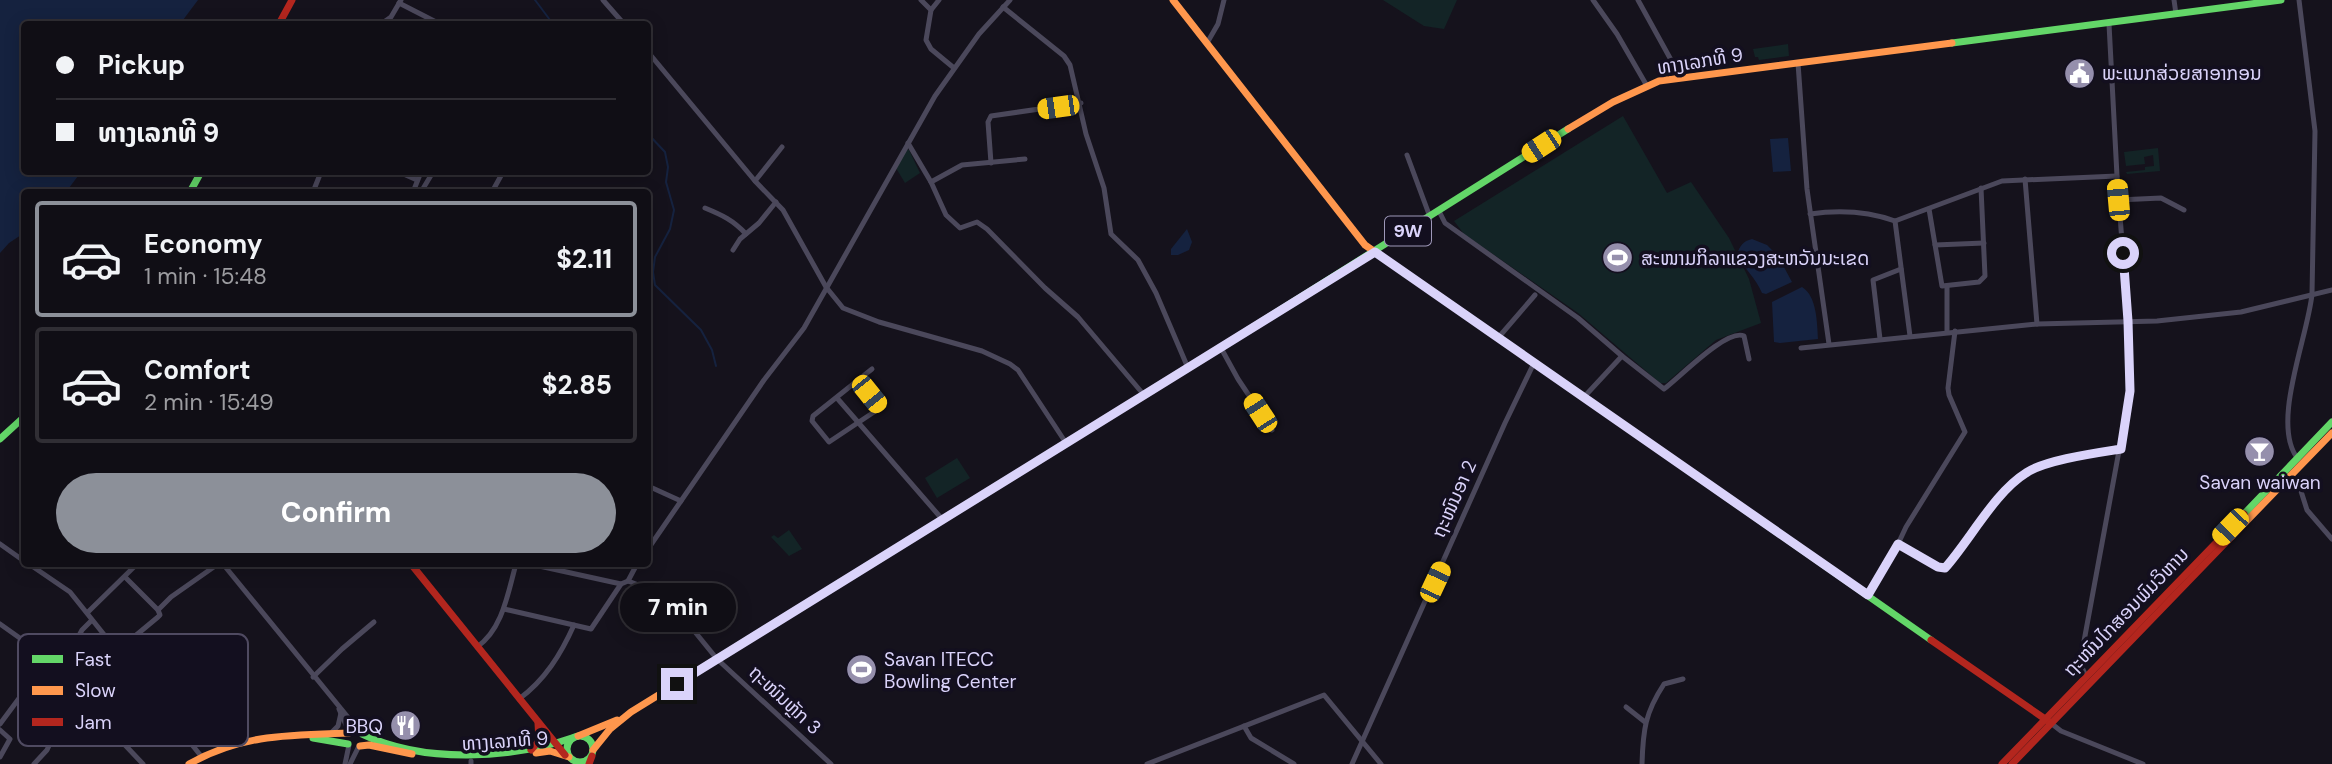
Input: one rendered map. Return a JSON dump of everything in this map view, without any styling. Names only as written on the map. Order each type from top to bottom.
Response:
[{"type":"main road","points":[[281,21],[292,0]]},
{"type":"main road","points":[[1173,0],[1365,245],[2049,721]]},
{"type":"main road","name":"ທາງເລກທີ 9","points":[[359,746],[471,763],[550,751],[582,762],[591,757],[603,735],[627,716],[717,659],[851,579],[942,519],[1613,102],[1659,80],[2281,0]]},
{"type":"main road","points":[[0,439],[21,420]]},
{"type":"main road","name":"ຖະໜົນໄກສອນພົມວິຫານ","points":[[2012,764],[2086,676],[2299,460],[2332,422]]},
{"type":"main road","name":"ຖະໜົນໄກສອນພົມວິຫານ","points":[[2002,764],[2049,721],[2291,474],[2299,460],[2332,432]]},
{"type":"main road","points":[[413,567],[555,744],[570,759]]},
{"type":"main road","name":"ທາງເລກທີ 9","points":[[361,733],[381,742],[437,755],[512,756],[576,737],[627,716]]},
{"type":"main road","points":[[530,750],[539,741],[538,723]]},
{"type":"main road","points":[[248,738],[293,734],[349,733],[355,730],[361,733],[364,739],[359,746],[293,734]]},
{"type":"main road","points":[[349,733],[346,740],[349,745]]},
{"type":"main road","points":[[576,737],[589,739],[591,757]]},
{"type":"main road","name":"ທາງເລກທີ 9","points":[[570,759],[567,746],[576,737]]},
{"type":"main road","points":[[192,763],[201,756],[227,746]]},
{"type":"street","points":[[603,0],[621,21]]},
{"type":"street","points":[[921,0],[931,10]]},
{"type":"street","points":[[939,0],[931,10],[926,40],[931,48],[954,68]]},
{"type":"street","points":[[651,544],[764,380],[804,328],[908,143],[954,68],[1010,0]]},
{"type":"street","points":[[1207,43],[1219,24],[1224,0]]},
{"type":"street","points":[[1593,0],[1617,34],[1647,86]]},
{"type":"street","points":[[1638,0],[1681,78]]},
{"type":"street","points":[[2174,0],[2176,15]]},
{"type":"street","points":[[2214,0],[2216,10]]},
{"type":"street","points":[[2299,0],[2315,131],[2310,316],[2288,406],[2291,450],[2299,460]]},
{"type":"street","points":[[385,21],[391,17],[400,1],[435,21]]},
{"type":"street","points":[[1003,7],[1067,60],[1086,134],[1104,188],[1111,234],[1138,260],[1156,293],[1188,368]]},
{"type":"street","points":[[2086,676],[2080,663],[2130,391],[2109,24]]},
{"type":"street","points":[[651,56],[755,181],[776,202],[826,287],[843,308],[852,313],[982,351],[1010,364],[1018,370],[1066,443]]},
{"type":"street","points":[[1798,63],[1810,214],[1829,344]]},
{"type":"street","points":[[991,163],[988,122],[991,116],[1080,103]]},
{"type":"street","points":[[908,143],[931,182],[946,215],[960,228],[977,222],[987,229],[1078,317],[1144,395]]},
{"type":"street","points":[[755,181],[782,147]]},
{"type":"street","points":[[1407,155],[1430,217]]},
{"type":"street","points":[[931,182],[962,165],[1025,159]]},
{"type":"street","points":[[406,175],[417,180]]},
{"type":"street","points":[[414,189],[420,175]]},
{"type":"street","points":[[1810,214],[1835,210],[1880,216],[1895,221],[2002,181],[2116,176]]},
{"type":"street","points":[[2025,179],[2037,324]]},
{"type":"street","points":[[1928,209],[1942,286],[1979,282],[1984,276],[1981,188]]},
{"type":"street","points":[[2118,200],[2161,198],[2184,209]]},
{"type":"street","points":[[733,250],[776,202]]},
{"type":"street","points":[[705,208],[720,212],[746,234]]},
{"type":"street","points":[[1439,211],[1446,223],[1578,318],[1664,389],[1718,344],[1737,335],[1744,336],[1749,359]]},
{"type":"street","points":[[1895,221],[1910,336]]},
{"type":"street","points":[[1935,245],[1984,243]]},
{"type":"street","points":[[1880,339],[1873,280],[1901,269]]},
{"type":"street","points":[[1947,286],[1947,332]]},
{"type":"street","points":[[1801,348],[2037,324],[2157,321],[2241,312],[2332,290]]},
{"type":"street","points":[[1498,338],[1535,295]]},
{"type":"street","points":[[1868,595],[1906,527],[1965,432],[1948,388],[1955,331]]},
{"type":"street","points":[[1221,348],[1272,430]]},
{"type":"street","points":[[1584,397],[1622,356]]},
{"type":"street","name":"ຖະໜົນອາ 2","points":[[1352,764],[1534,363]]},
{"type":"street","points":[[858,380],[880,408],[829,442],[812,421],[813,416],[836,398],[858,380],[872,369]]},
{"type":"street","points":[[836,398],[942,519]]},
{"type":"street","points":[[1898,544],[1938,567],[1945,568],[2006,491],[2024,474],[2056,462],[2121,449]]},
{"type":"street","points":[[2291,474],[2300,488],[2307,510],[2332,539]]},
{"type":"street","points":[[651,487],[681,501]]},
{"type":"street","points":[[651,533],[657,535]]},
{"type":"street","points":[[0,544],[21,558]]},
{"type":"street","points":[[35,567],[64,586],[88,612],[103,634]]},
{"type":"street","points":[[88,612],[134,567]]},
{"type":"street","points":[[158,610],[171,597],[216,567]]},
{"type":"street","points":[[222,567],[361,733]]},
{"type":"street","points":[[477,646],[490,635],[503,608],[515,567]]},
{"type":"street","points":[[544,567],[621,584]]},
{"type":"street","points":[[503,608],[591,629],[621,584],[628,581],[635,567]]},
{"type":"street","points":[[124,577],[160,615],[138,634]]},
{"type":"street","name":"ຖະໜົນຫຼັກ 3","points":[[628,581],[665,595],[717,659],[831,764]]},
{"type":"street","points":[[81,634],[92,620]]},
{"type":"street","points":[[313,677],[374,622]]},
{"type":"street","points":[[0,624],[18,636]]},
{"type":"street","points":[[519,699],[544,677],[565,645],[574,625]]},
{"type":"street","points":[[1642,764],[1645,722],[1652,702],[1664,684],[1683,679]]},
{"type":"street","points":[[1147,764],[1324,695],[1381,764]]},
{"type":"street","points":[[0,724],[18,702]]},
{"type":"street","points":[[338,706],[349,733]]},
{"type":"street","points":[[1626,707],[1645,722]]},
{"type":"street","points":[[330,734],[338,726],[341,713]]},
{"type":"street","points":[[2049,721],[2061,731],[2143,764]]},
{"type":"street","points":[[1244,726],[1251,738],[1294,764]]},
{"type":"street","points":[[0,730],[10,738],[0,757]]},
{"type":"street","points":[[347,764],[349,745]]},
{"type":"street","points":[[34,764],[49,746]]},
{"type":"street","points":[[126,746],[143,764]]},
{"type":"street","points":[[193,746],[201,756]]},
{"type":"street","points":[[347,764],[359,746]]},
{"type":"shaded area","points":[[1383,0],[1457,0],[1444,29],[1424,26]]},
{"type":"shaded area","points":[[1788,44],[1789,56],[1759,60],[1755,57],[1753,49]]},
{"type":"shaded area","name":"ສະໜາມກິລາແຂວງສະຫວັນນະເຂດ","points":[[1623,116],[1667,193],[1691,182],[1729,238],[1749,279],[1761,323],[1716,340],[1666,383],[1660,383],[1578,313],[1464,234],[1454,221]]},
{"type":"shaded area","points":[[2158,148],[2160,171],[2127,174],[2126,172],[2154,166],[2153,155],[2144,157],[2145,164],[2126,166],[2124,152]]},
{"type":"shaded area","points":[[906,149],[920,173],[905,183],[896,168]]},
{"type":"shaded area","points":[[957,458],[970,478],[937,498],[925,478]]},
{"type":"shaded area","points":[[789,530],[802,549],[789,556],[771,537],[774,535],[778,538]]},
{"type":"water","points":[[0,0],[198,0],[182,21],[21,21],[21,175],[79,175],[68,189],[21,189],[21,235],[0,253]]},
{"type":"water","points":[[1788,138],[1791,171],[1773,172],[1770,139]]},
{"type":"water","points":[[1187,229],[1192,242],[1189,250],[1171,255],[1171,249]]},
{"type":"water","points":[[1752,239],[1767,245],[1778,256],[1792,282],[1766,294],[1762,293],[1737,254],[1742,244]]},
{"type":"water","points":[[1802,287],[1813,303],[1818,339],[1774,342],[1772,302]]},
{"type":"waterway","points":[[535,0],[551,21]]},
{"type":"waterway","points":[[651,137],[665,152],[668,167],[666,182],[674,210],[670,229],[655,257],[655,285],[701,330],[712,350],[716,366]]},
{"type":"traffic: fast","points":[[1952,43],[2281,0]]},
{"type":"traffic: fast","points":[[1183,371],[1568,129]]},
{"type":"traffic: fast","points":[[192,189],[199,175]]},
{"type":"traffic: fast","points":[[1469,317],[1931,640]]},
{"type":"traffic: fast","points":[[0,439],[21,420]]},
{"type":"traffic: fast","points":[[2244,514],[2332,422]]},
{"type":"traffic: fast","points":[[362,734],[386,744],[413,750],[468,755],[524,750],[575,737]]},
{"type":"traffic: fast","points":[[580,736],[589,740],[593,749],[589,758],[580,762],[571,758],[567,749],[571,740],[580,736]]},
{"type":"traffic: fast","points":[[313,738],[348,744]]},
{"type":"traffic: slow","points":[[1173,0],[1365,245],[1469,317]]},
{"type":"traffic: slow","points":[[1568,129],[1613,102],[1659,81],[1952,43]]},
{"type":"traffic: slow","points":[[2231,537],[2332,433]]},
{"type":"traffic: slow","points":[[593,750],[610,729],[631,712],[819,596]]},
{"type":"traffic: slow","points":[[578,736],[617,720]]},
{"type":"traffic: slow","points":[[248,742],[286,736],[349,733]]},
{"type":"traffic: slow","points":[[360,746],[369,745],[412,754]]},
{"type":"traffic: slow","points":[[189,764],[232,746]]},
{"type":"traffic: slow","points":[[536,753],[550,751],[569,757]]},
{"type":"traffic: jam","points":[[281,21],[292,0]]},
{"type":"traffic: jam","points":[[819,596],[1183,371]]},
{"type":"traffic: jam","points":[[2002,764],[2244,514]]},
{"type":"traffic: jam","points":[[2012,764],[2231,537]]},
{"type":"traffic: jam","points":[[413,567],[565,755]]},
{"type":"traffic: jam","points":[[1931,640],[2048,721]]},
{"type":"traffic: jam","points":[[531,750],[539,741],[538,723]]},
{"type":"traffic: jam","points":[[589,764],[592,756]]},
{"type":"place","name":"ພະແນກສ່ວຍສາອາກອນ","points":[[2079,73]]},
{"type":"place","name":"ສະໜາມກິລາແຂວງສະຫວັນນະເຂດ","points":[[1618,258]]},
{"type":"place","name":"Savan waiwan","points":[[2260,451]]},
{"type":"place","name":"Savan ITECC Bowling Center","points":[[861,670]]},
{"type":"place","name":"BBQ","points":[[406,726]]},
{"type":"route","points":[[677,684],[851,579],[886,554],[1375,252],[1868,595],[1898,544],[1938,567],[1945,568],[2006,491],[2024,474],[2056,462],[2121,449],[2130,391],[2123,253]]}]
